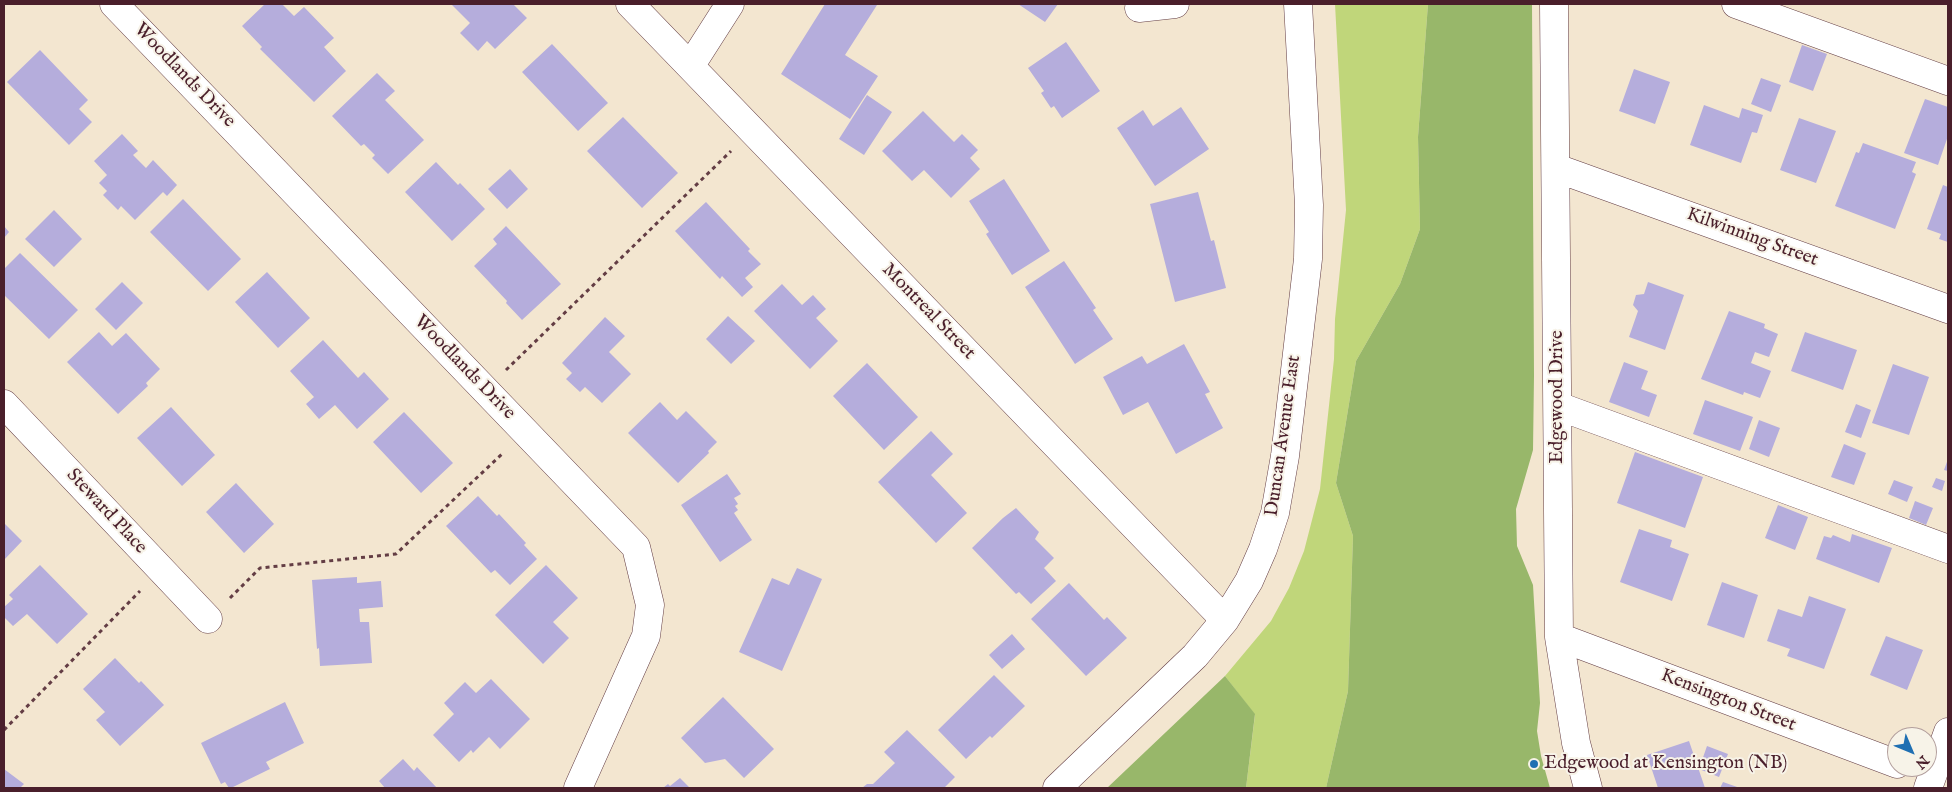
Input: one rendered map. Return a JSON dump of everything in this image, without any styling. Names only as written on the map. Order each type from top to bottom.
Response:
[{"type":"street","name":"Woodlands Drive","points":[[114,4],[636,547],[650,605],[646,636],[578,788]]},
{"type":"street","name":"Montreal Street","points":[[630,4],[1225,620]]},
{"type":"street","points":[[690,65],[730,4]]},
{"type":"street","points":[[1139,8],[1175,4]]},
{"type":"street","name":"Duncan Avenue East","points":[[1057,788],[1195,656],[1225,620],[1249,581],[1263,549],[1275,513],[1285,456],[1308,258],[1309,214],[1298,4]]},
{"type":"street","name":"Edgewood Drive","points":[[1554,4],[1559,638],[1576,743],[1588,788]]},
{"type":"street","points":[[1736,4],[1948,81]]},
{"type":"street","name":"Kilwinning Street","points":[[1556,168],[1948,309]]},
{"type":"street","name":"Steward Place","points":[[4,404],[208,620]]},
{"type":"street","points":[[1558,406],[1948,549]]},
{"type":"street","name":"Kensington Street","points":[[1559,638],[1887,760]]},
{"type":"street","points":[[1924,777],[1936,783],[1948,732]]},
{"type":"path","points":[[485,390],[752,130]]},
{"type":"path","points":[[208,620],[260,568],[396,554],[525,432]]},
{"type":"path","points":[[4,730],[161,570]]},
{"type":"green space","points":[[1335,4],[1428,4],[1418,137],[1420,229],[1400,284],[1356,361],[1336,483],[1353,536],[1348,691],[1326,788],[1246,788],[1255,715],[1225,676],[1271,621],[1289,588],[1304,551],[1320,489],[1334,359],[1335,319],[1346,210]]},
{"type":"green space","points":[[1428,4],[1532,4],[1533,450],[1516,509],[1517,546],[1533,585],[1540,703],[1537,731],[1541,756],[1550,788],[1326,788],[1348,691],[1353,536],[1336,483],[1356,361],[1400,284],[1420,229],[1418,137]]},
{"type":"green space","points":[[1225,676],[1255,714],[1246,788],[1107,788]]},
{"type":"building","points":[[265,4],[282,4],[294,16],[304,7],[334,38],[324,47],[346,71],[314,102],[260,49],[262,47],[242,26]]},
{"type":"building","points":[[451,4],[513,4],[527,18],[495,49],[487,41],[478,51],[460,33],[470,23]]},
{"type":"building","points":[[825,4],[877,5],[845,55],[878,76],[850,119],[781,74]]},
{"type":"building","points":[[1018,4],[1058,4],[1045,22]]},
{"type":"building","points":[[1066,42],[1100,91],[1062,118],[1054,106],[1051,108],[1041,93],[1044,91],[1028,68]]},
{"type":"building","points":[[552,44],[608,103],[578,131],[522,72]]},
{"type":"building","points":[[1802,45],[1827,54],[1813,91],[1789,82]]},
{"type":"building","points":[[40,50],[88,100],[79,109],[92,122],[69,145],[7,82]]},
{"type":"building","points":[[1634,69],[1670,82],[1655,124],[1619,111]]},
{"type":"building","points":[[377,73],[395,91],[385,100],[424,140],[388,174],[372,158],[375,155],[364,144],[361,146],[332,116]]},
{"type":"building","points":[[1761,78],[1781,85],[1771,112],[1751,104]]},
{"type":"building","points":[[867,95],[892,112],[864,155],[839,139]]},
{"type":"building","points":[[1925,99],[1948,107],[1948,136],[1938,165],[1904,153]]},
{"type":"building","points":[[1704,105],[1739,118],[1742,108],[1763,115],[1757,133],[1752,132],[1741,163],[1690,145]]},
{"type":"building","points":[[1181,107],[1209,149],[1155,186],[1117,128],[1143,110],[1153,126]]},
{"type":"building","points":[[923,111],[954,142],[962,134],[978,150],[970,158],[980,169],[951,198],[924,170],[912,181],[882,151]]},
{"type":"building","points":[[623,117],[678,173],[642,208],[587,151]]},
{"type":"building","points":[[1799,118],[1836,131],[1816,183],[1780,170]]},
{"type":"building","points":[[122,134],[138,151],[133,155],[146,168],[153,160],[177,185],[167,196],[163,192],[135,220],[121,206],[118,210],[103,195],[107,191],[99,183],[107,175],[94,161]]},
{"type":"building","points":[[1863,143],[1916,162],[1912,172],[1916,174],[1895,229],[1835,206],[1856,152],[1859,153]]},
{"type":"building","points":[[436,162],[485,209],[452,241],[405,192]]},
{"type":"building","points":[[510,169],[528,189],[507,209],[488,189]]},
{"type":"building","points":[[1004,179],[1050,251],[1012,275],[986,234],[989,232],[969,201]]},
{"type":"building","points":[[1943,185],[1948,187],[1948,242],[1939,239],[1941,234],[1927,229]]},
{"type":"building","points":[[1198,192],[1211,241],[1214,240],[1226,288],[1175,302],[1150,204]]},
{"type":"building","points":[[183,199],[241,259],[208,291],[150,232]]},
{"type":"building","points":[[706,202],[750,249],[748,251],[761,264],[745,278],[753,287],[742,297],[722,276],[720,279],[675,231]]},
{"type":"building","points":[[54,210],[82,239],[54,267],[25,239]]},
{"type":"building","points":[[4,226],[9,232],[4,238]]},
{"type":"building","points":[[506,226],[561,284],[522,320],[474,266],[497,244],[493,239]]},
{"type":"building","points":[[20,253],[78,310],[49,339],[4,295],[4,269]]},
{"type":"building","points":[[1064,261],[1096,308],[1093,310],[1113,339],[1075,364],[1025,287]]},
{"type":"building","points":[[267,272],[310,318],[278,348],[235,302]]},
{"type":"building","points":[[122,282],[143,303],[116,330],[95,309]]},
{"type":"building","points":[[1648,282],[1684,295],[1665,350],[1629,337],[1638,311],[1633,305],[1636,295],[1644,294]]},
{"type":"building","points":[[782,284],[802,305],[813,295],[826,309],[816,318],[838,341],[810,369],[754,311]]},
{"type":"building","points":[[1729,311],[1765,324],[1764,328],[1778,334],[1769,357],[1755,352],[1751,363],[1771,371],[1760,398],[1744,392],[1743,395],[1701,379]]},
{"type":"building","points":[[728,316],[755,341],[731,364],[706,339]]},
{"type":"building","points":[[605,317],[625,336],[609,352],[631,374],[602,403],[585,387],[580,392],[566,379],[572,373],[562,363]]},
{"type":"building","points":[[99,332],[112,346],[126,333],[160,369],[146,383],[148,386],[118,414],[67,362]]},
{"type":"building","points":[[1805,332],[1857,350],[1843,390],[1791,371]]},
{"type":"building","points":[[323,340],[358,378],[364,372],[389,399],[357,429],[335,405],[319,419],[306,404],[314,397],[290,371]]},
{"type":"building","points":[[1184,344],[1210,392],[1205,394],[1223,428],[1176,454],[1148,402],[1123,415],[1103,377],[1142,356],[1147,364]]},
{"type":"building","points":[[1624,362],[1648,371],[1641,389],[1657,395],[1649,417],[1609,402]]},
{"type":"building","points":[[867,363],[918,417],[884,450],[833,396]]},
{"type":"building","points":[[1893,364],[1929,377],[1909,435],[1872,423]]},
{"type":"building","points":[[1705,400],[1753,417],[1740,451],[1693,434]]},
{"type":"building","points":[[660,402],[677,420],[686,411],[717,442],[708,451],[709,453],[678,483],[628,433]]},
{"type":"building","points":[[1856,404],[1871,410],[1861,438],[1845,432]]},
{"type":"building","points":[[171,407],[215,455],[182,486],[137,438]]},
{"type":"building","points":[[404,412],[453,463],[421,493],[373,442]]},
{"type":"building","points":[[1759,420],[1780,428],[1769,457],[1749,449]]},
{"type":"building","points":[[931,431],[953,454],[931,475],[967,513],[936,543],[878,482]]},
{"type":"building","points":[[1844,444],[1866,453],[1854,485],[1831,477]]},
{"type":"building","points":[[1635,452],[1703,477],[1685,528],[1617,503]]},
{"type":"building","points":[[1948,459],[1948,471],[1944,470]]},
{"type":"building","points":[[727,474],[741,494],[734,498],[738,504],[735,506],[738,510],[734,513],[752,540],[720,562],[681,505]]},
{"type":"building","points":[[1936,478],[1945,481],[1942,491],[1932,487]]},
{"type":"building","points":[[1894,480],[1913,487],[1907,502],[1888,494]]},
{"type":"building","points":[[236,483],[274,524],[244,553],[206,512]]},
{"type":"building","points":[[478,496],[497,516],[499,514],[526,543],[524,545],[537,559],[510,585],[495,570],[491,573],[446,526]]},
{"type":"building","points":[[1915,501],[1933,508],[1926,525],[1909,518]]},
{"type":"building","points":[[1778,505],[1808,517],[1795,550],[1765,538]]},
{"type":"building","points":[[1016,508],[1039,532],[1035,539],[1054,558],[1044,568],[1056,581],[1031,604],[1019,592],[1016,594],[972,548]]},
{"type":"building","points":[[4,523],[22,541],[4,560]]},
{"type":"building","points":[[1639,529],[1672,540],[1670,547],[1689,554],[1672,601],[1620,582]]},
{"type":"building","points":[[1852,534],[1892,548],[1879,583],[1816,559],[1824,536],[1831,538],[1833,535],[1850,542]]},
{"type":"building","points":[[40,565],[88,614],[57,644],[27,614],[13,626],[4,617],[4,607],[13,599],[9,595]]},
{"type":"building","points":[[546,565],[578,598],[553,622],[569,638],[543,664],[495,615]]},
{"type":"building","points":[[797,568],[822,579],[782,671],[739,652],[772,578],[789,585]]},
{"type":"building","points":[[357,577],[357,583],[381,581],[383,607],[359,609],[360,622],[369,622],[372,663],[320,666],[312,580]]},
{"type":"building","points":[[1722,582],[1758,595],[1744,638],[1707,625]]},
{"type":"building","points":[[1069,583],[1104,620],[1107,617],[1127,638],[1086,676],[1031,619]]},
{"type":"building","points":[[1809,596],[1846,609],[1824,669],[1787,656],[1790,649],[1767,641],[1778,609],[1802,617]]},
{"type":"building","points":[[1012,634],[1025,649],[1002,669],[989,655]]},
{"type":"building","points":[[1886,636],[1923,650],[1907,690],[1870,675]]},
{"type":"building","points":[[115,658],[164,705],[120,746],[96,720],[105,712],[83,689]]},
{"type":"building","points":[[994,675],[1025,706],[992,738],[990,736],[966,759],[938,730]]},
{"type":"building","points":[[491,679],[530,719],[500,749],[489,737],[473,753],[471,750],[459,762],[433,735],[454,714],[444,703],[465,682],[476,693]]},
{"type":"building","points":[[723,697],[774,749],[744,778],[725,759],[705,763],[681,738]]},
{"type":"building","points":[[285,702],[304,743],[266,762],[270,769],[231,788],[225,782],[221,784],[201,743]]},
{"type":"building","points":[[907,730],[955,777],[944,788],[862,788],[867,784],[873,784],[895,763],[884,752]]},
{"type":"building","points":[[1689,741],[1705,788],[1658,788],[1647,755]]},
{"type":"building","points":[[1707,746],[1728,754],[1719,777],[1699,769]]},
{"type":"building","points":[[403,759],[414,771],[417,767],[437,788],[385,788],[379,781]]},
{"type":"building","points":[[4,769],[24,784],[20,788],[4,788]]},
{"type":"building","points":[[680,778],[690,788],[663,788],[668,784],[670,786]]},
{"type":"building","points":[[1723,782],[1740,788],[1720,788]]},
{"type":"place","name":"Edgewood at Kensington (NB)","points":[[1534,764]]}]
